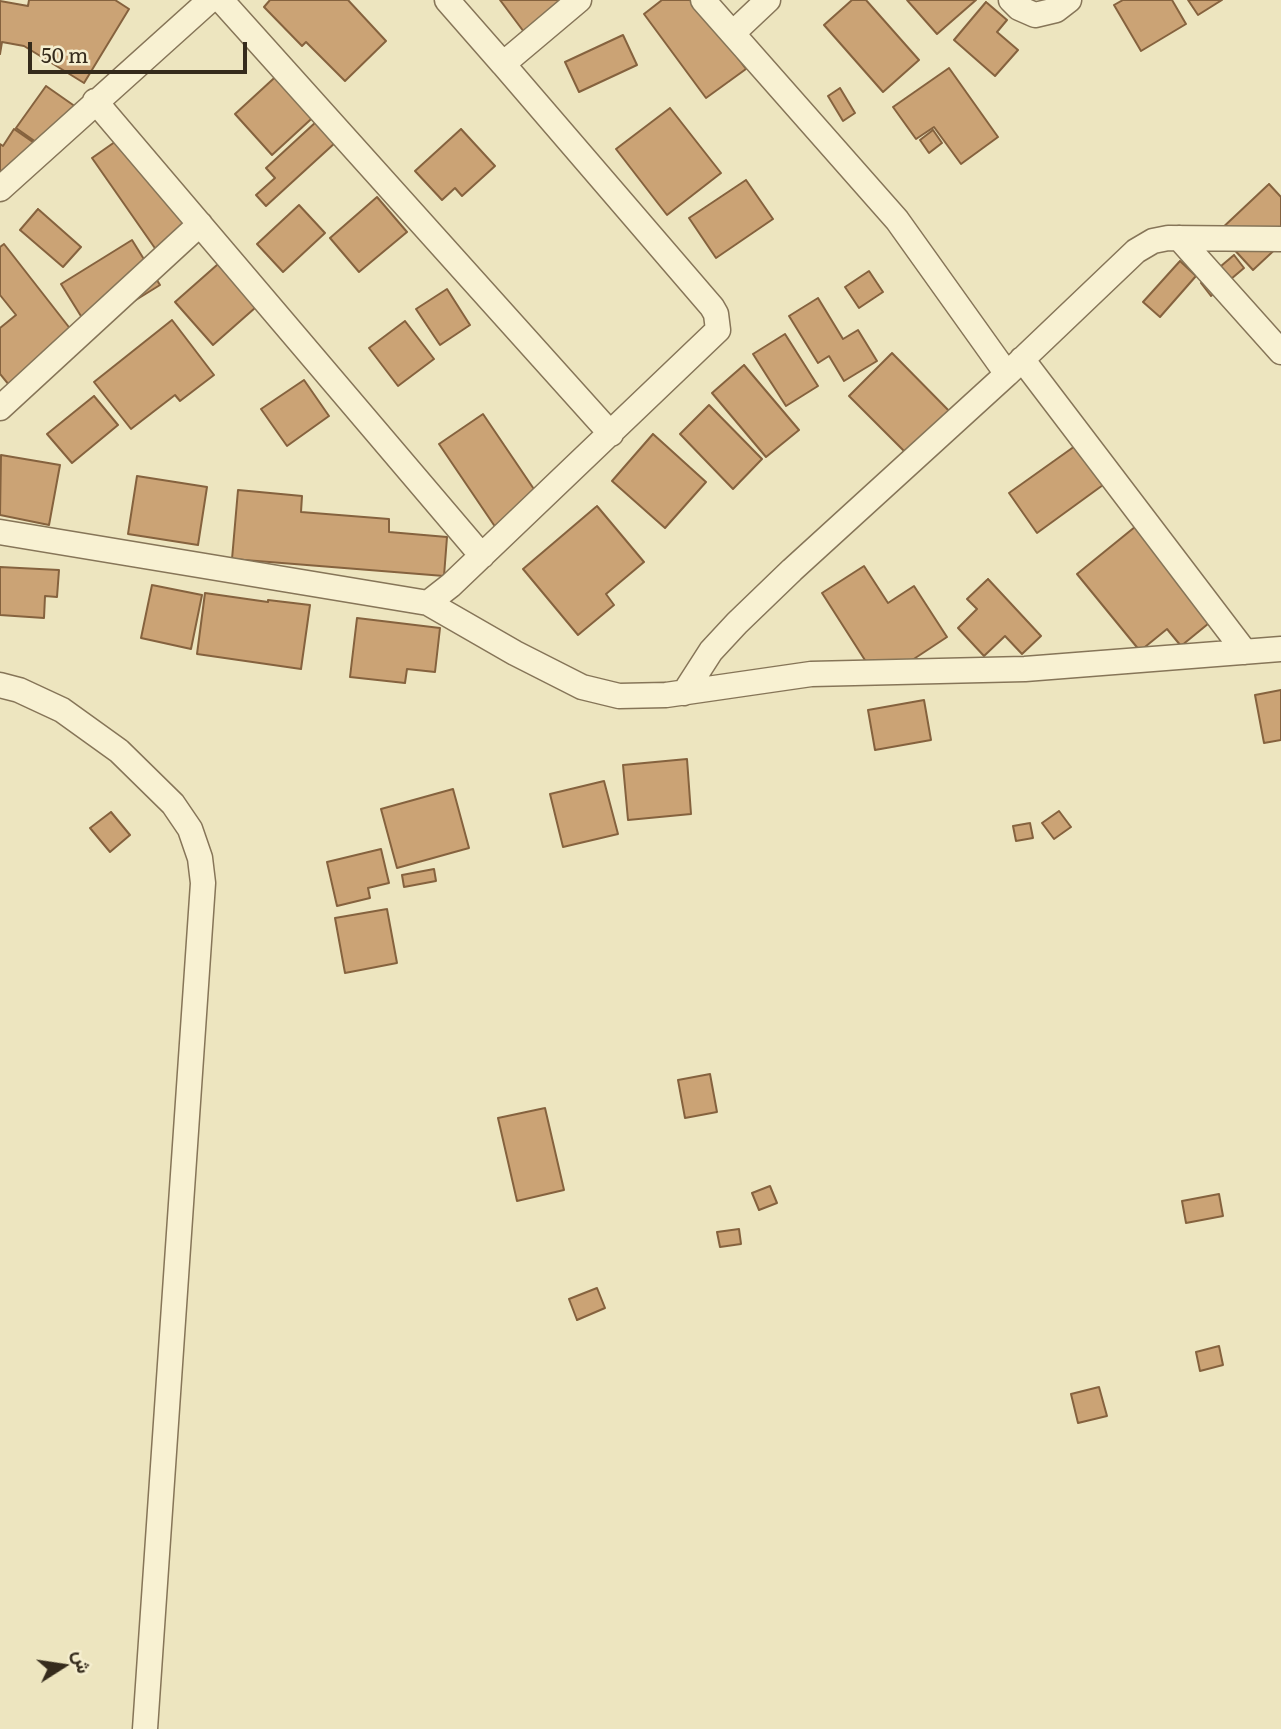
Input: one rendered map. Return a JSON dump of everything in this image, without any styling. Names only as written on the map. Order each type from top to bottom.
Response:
[{"type":"street","points":[[0,189],[210,0]]},
{"type":"street","points":[[221,0],[611,434]]},
{"type":"street","points":[[428,603],[482,556],[718,330],[716,314],[447,0]]},
{"type":"street","points":[[503,64],[579,0]]},
{"type":"street","points":[[703,0],[897,220],[1245,652]]},
{"type":"street","points":[[733,33],[768,0]]},
{"type":"street","points":[[1011,0],[1019,8],[1035,15],[1056,10],[1069,0]]},
{"type":"street","points":[[95,101],[482,556]]},
{"type":"street","points":[[0,408],[200,224]]},
{"type":"street","points":[[1179,238],[1281,352]]},
{"type":"street","points":[[684,693],[712,652],[737,623],[1136,251],[1153,241],[1179,238],[1281,239]]},
{"type":"street","points":[[0,532],[428,603],[582,688],[619,696],[684,693],[811,674],[1025,669],[1281,649]]},
{"type":"street","points":[[0,685],[19,690],[62,710],[119,751],[173,804],[190,829],[200,858],[203,883],[145,1729]]},
{"type":"building","points":[[29,0],[115,0],[129,9],[84,83],[24,46],[2,42],[0,54],[0,1],[28,6]]},
{"type":"building","points":[[270,0],[348,0],[386,41],[345,81],[306,42],[302,46],[264,7]]},
{"type":"building","points":[[500,0],[579,0],[530,40]]},
{"type":"building","points":[[662,0],[695,0],[746,69],[706,98],[644,14]]},
{"type":"building","points":[[852,0],[866,0],[919,60],[883,92],[824,25]]},
{"type":"building","points":[[907,0],[976,0],[937,34]]},
{"type":"building","points":[[1123,0],[1172,0],[1186,24],[1141,51],[1114,5]]},
{"type":"building","points":[[1188,0],[1222,0],[1198,15]]},
{"type":"building","points":[[986,2],[1007,20],[997,32],[1018,50],[995,76],[954,40]]},
{"type":"building","points":[[623,35],[637,65],[579,92],[565,62]]},
{"type":"building","points":[[949,68],[998,137],[961,164],[934,127],[916,139],[893,107]]},
{"type":"building","points":[[284,69],[321,110],[272,155],[235,114]]},
{"type":"building","points":[[46,86],[76,107],[46,149],[16,128]]},
{"type":"building","points":[[840,88],[855,113],[843,121],[828,96]]},
{"type":"building","points":[[670,108],[721,173],[667,215],[616,149]]},
{"type":"building","points":[[317,121],[336,142],[266,206],[256,195],[275,178],[266,168]]},
{"type":"building","points":[[14,129],[40,147],[0,193],[0,144],[3,146]]},
{"type":"building","points":[[461,129],[495,166],[462,196],[455,188],[442,200],[415,171]]},
{"type":"building","points":[[933,130],[942,143],[929,153],[920,140]]},
{"type":"building","points":[[129,132],[202,238],[166,264],[92,158]]},
{"type":"building","points":[[746,180],[773,219],[716,258],[689,218]]},
{"type":"building","points":[[1269,184],[1281,197],[1281,244],[1253,270],[1218,232]]},
{"type":"building","points":[[377,197],[407,232],[359,272],[330,238]]},
{"type":"building","points":[[299,205],[325,233],[283,272],[257,244]]},
{"type":"building","points":[[38,209],[81,247],[63,267],[20,230]]},
{"type":"building","points":[[132,240],[160,285],[89,329],[61,284]]},
{"type":"building","points":[[4,244],[79,340],[14,391],[0,374],[0,328],[16,315],[0,295],[0,247]]},
{"type":"building","points":[[1234,255],[1244,268],[1211,296],[1201,283]]},
{"type":"building","points":[[226,257],[264,300],[213,345],[175,302]]},
{"type":"building","points":[[1180,261],[1196,276],[1160,317],[1143,302]]},
{"type":"building","points":[[869,271],[883,292],[859,308],[845,287]]},
{"type":"building","points":[[447,289],[470,325],[440,345],[416,309]]},
{"type":"building","points":[[818,298],[843,339],[858,330],[877,361],[844,381],[829,356],[818,363],[789,316]]},
{"type":"building","points":[[172,320],[214,375],[180,401],[175,395],[131,429],[94,382]]},
{"type":"building","points":[[405,321],[434,359],[398,386],[369,348]]},
{"type":"building","points":[[785,334],[818,386],[786,406],[753,354]]},
{"type":"building","points":[[892,353],[957,419],[915,462],[849,396]]},
{"type":"building","points":[[744,365],[799,430],[766,457],[712,393]]},
{"type":"building","points":[[304,380],[329,416],[287,446],[261,409]]},
{"type":"building","points":[[94,396],[118,425],[72,463],[47,434]]},
{"type":"building","points":[[709,405],[762,459],[733,489],[680,434]]},
{"type":"building","points":[[483,414],[542,501],[498,531],[439,444]]},
{"type":"building","points":[[653,434],[706,482],[665,528],[612,481]]},
{"type":"building","points":[[1075,446],[1103,485],[1037,533],[1009,493]]},
{"type":"building","points":[[1,455],[60,465],[49,525],[0,515]]},
{"type":"building","points":[[137,476],[207,487],[198,545],[128,534]]},
{"type":"building","points":[[238,490],[302,496],[301,512],[389,519],[389,532],[447,537],[444,576],[232,559]]},
{"type":"building","points":[[597,506],[644,562],[606,594],[614,605],[578,635],[523,569]]},
{"type":"building","points":[[1141,522],[1214,619],[1181,646],[1167,629],[1140,651],[1077,574]]},
{"type":"building","points":[[864,566],[888,603],[914,586],[947,637],[879,682],[822,593]]},
{"type":"building","points":[[0,567],[59,570],[57,597],[45,596],[44,618],[0,615]]},
{"type":"building","points":[[988,579],[1041,636],[1022,654],[1005,636],[984,656],[958,628],[977,609],[967,599]]},
{"type":"building","points":[[152,585],[202,595],[191,649],[141,638]]},
{"type":"building","points":[[205,593],[310,605],[301,669],[197,654]]},
{"type":"building","points":[[357,618],[440,628],[435,672],[407,669],[405,683],[350,677]]},
{"type":"building","points":[[1281,690],[1281,740],[1264,743],[1255,695]]},
{"type":"building","points":[[924,700],[931,740],[875,750],[868,710]]},
{"type":"building","points":[[687,759],[691,814],[628,820],[623,765]]},
{"type":"building","points":[[604,781],[618,834],[563,847],[550,794]]},
{"type":"building","points":[[453,789],[469,848],[397,868],[381,809]]},
{"type":"building","points":[[1059,811],[1071,827],[1054,839],[1042,823]]},
{"type":"building","points":[[111,812],[130,835],[110,852],[90,828]]},
{"type":"building","points":[[1030,823],[1033,838],[1016,841],[1013,826]]},
{"type":"building","points":[[381,849],[389,883],[368,888],[370,898],[337,906],[327,862]]},
{"type":"building","points":[[434,869],[436,881],[404,887],[402,875]]},
{"type":"building","points":[[387,909],[397,963],[345,973],[335,918]]},
{"type":"building","points":[[710,1074],[717,1112],[685,1118],[678,1080]]},
{"type":"building","points":[[545,1108],[564,1190],[517,1201],[498,1118]]},
{"type":"building","points":[[770,1186],[777,1203],[759,1210],[752,1193]]},
{"type":"building","points":[[1219,1194],[1223,1216],[1186,1223],[1182,1201]]},
{"type":"building","points":[[739,1229],[741,1244],[720,1247],[717,1232]]},
{"type":"building","points":[[597,1288],[605,1308],[577,1320],[569,1299]]},
{"type":"building","points":[[1219,1346],[1223,1365],[1200,1371],[1196,1352]]},
{"type":"building","points":[[1099,1387],[1107,1416],[1078,1423],[1071,1394]]}]
